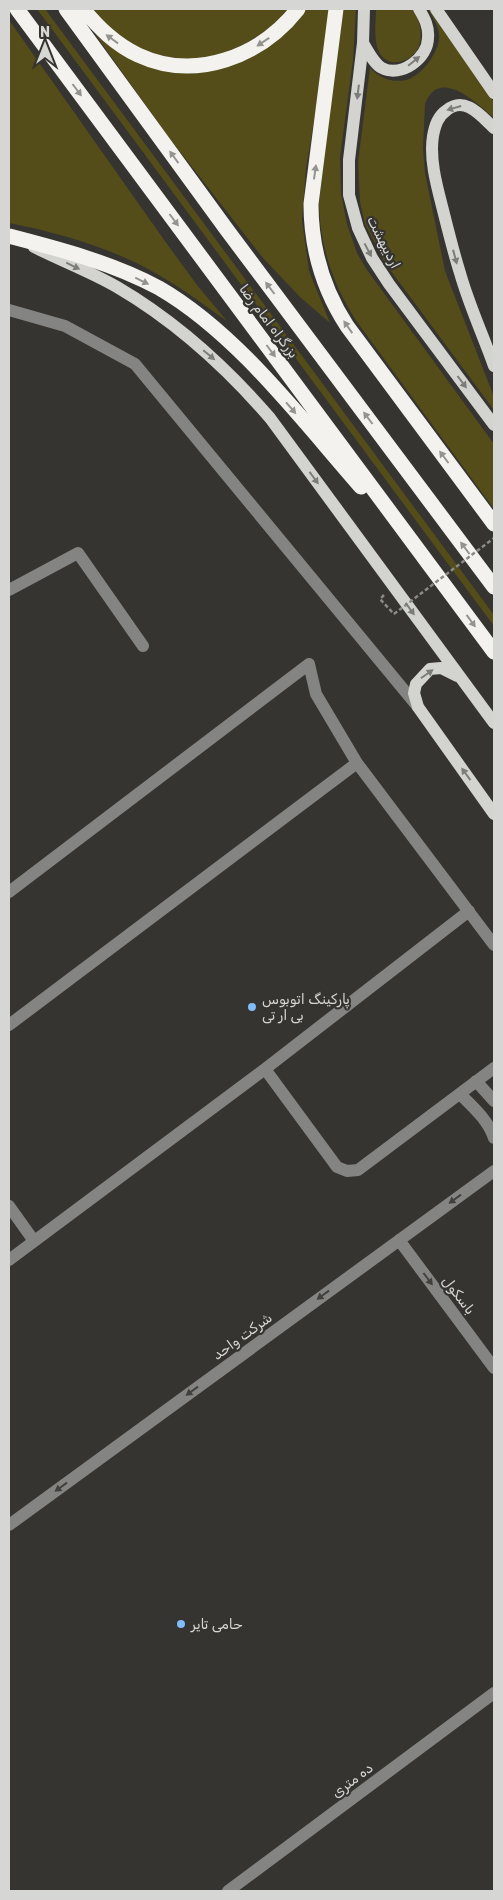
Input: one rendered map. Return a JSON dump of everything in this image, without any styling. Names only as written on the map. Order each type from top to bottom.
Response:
[{"type":"highway","name":"بزرگراه امام رضا","points":[[17,9],[494,652]]},
{"type":"highway","name":"بزرگراه امام رضا","points":[[66,9],[227,230],[494,587]]},
{"type":"highway","points":[[83,9],[103,32],[138,55],[158,62],[180,65],[208,64],[254,49],[278,32],[298,9]]},
{"type":"highway","points":[[336,9],[311,204],[312,235],[317,260],[336,310],[494,524]]},
{"type":"highway","points":[[11,237],[70,253],[122,271],[159,289],[195,313],[247,358],[432,568]]},
{"type":"highway","points":[[462,481],[494,538]]},
{"type":"main road","name":"اردیبهشت","points":[[364,9],[363,44],[348,160],[349,195],[358,228],[372,258],[389,284],[494,425]]},
{"type":"main road","points":[[363,44],[381,68],[397,70],[416,62],[425,50],[428,40],[427,23],[420,9]]},
{"type":"main road","points":[[436,9],[494,93]]},
{"type":"main road","points":[[494,128],[473,108],[461,105],[449,108],[440,116],[432,138],[438,190],[460,274],[494,366]]},
{"type":"main road","points":[[11,237],[116,287],[149,307],[216,361],[245,389],[276,426],[494,723]]},
{"type":"main road","points":[[461,679],[441,668],[430,669],[416,684],[414,693],[418,707],[494,814]]},
{"type":"street","points":[[9,310],[65,326],[135,364],[418,707]]},
{"type":"street","points":[[9,590],[78,553],[142,646]]},
{"type":"street","points":[[9,892],[309,664],[316,694],[357,763],[494,945]]},
{"type":"street","points":[[9,1025],[357,763]]},
{"type":"street","points":[[9,1260],[265,1069],[468,911]]},
{"type":"street","points":[[265,1069],[337,1167],[347,1171],[358,1170],[494,1068]]},
{"type":"street","points":[[476,1081],[494,1100]]},
{"type":"street","points":[[460,1094],[483,1118],[492,1130],[494,1138]]},
{"type":"street","name":"شرکت واحد","points":[[9,1525],[494,1171]]},
{"type":"street","points":[[9,1206],[34,1241]]},
{"type":"street","name":"باسکول","points":[[399,1240],[494,1368]]},
{"type":"street","name":"ده متری","points":[[228,1891],[494,1693]]},
{"type":"path","points":[[380,599],[394,614],[494,538]]},
{"type":"shaded area","points":[[37,9],[45,9],[494,615],[494,626]]},
{"type":"shaded area","points":[[91,9],[290,9],[275,26],[226,55],[188,60],[158,55],[143,50],[119,37]]},
{"type":"shaded area","points":[[306,9],[329,9],[306,169],[302,220],[309,271],[330,323],[300,297],[263,258],[167,135],[95,34],[112,47],[200,72],[232,65],[260,52],[285,33]]},
{"type":"shaded area","points":[[342,9],[356,9],[353,60],[340,157],[341,194],[347,224],[357,253],[367,270],[494,444],[494,509],[357,322],[341,294],[329,265],[322,235],[319,203]]},
{"type":"shaded area","points":[[376,9],[412,9],[417,17],[421,36],[419,46],[416,52],[406,60],[400,62],[388,61],[379,52],[375,30]]},
{"type":"shaded area","points":[[428,9],[430,9],[494,102],[494,118],[478,104],[458,91],[449,88],[439,88],[431,93],[425,104],[423,149],[425,173],[445,271],[494,397],[494,410],[385,263],[365,224],[360,202],[358,162],[370,68],[382,77],[396,81],[412,78],[424,68],[434,55],[439,40],[435,21]]},
{"type":"shaded area","points":[[9,20],[167,244],[197,285],[227,321],[166,279],[122,256],[66,237],[9,223]]},
{"type":"place","name":"پارکینگ اتوبوس بی ار تی","points":[[252,1007]]},
{"type":"place","name":"حامی تایر","points":[[181,1624]]}]
